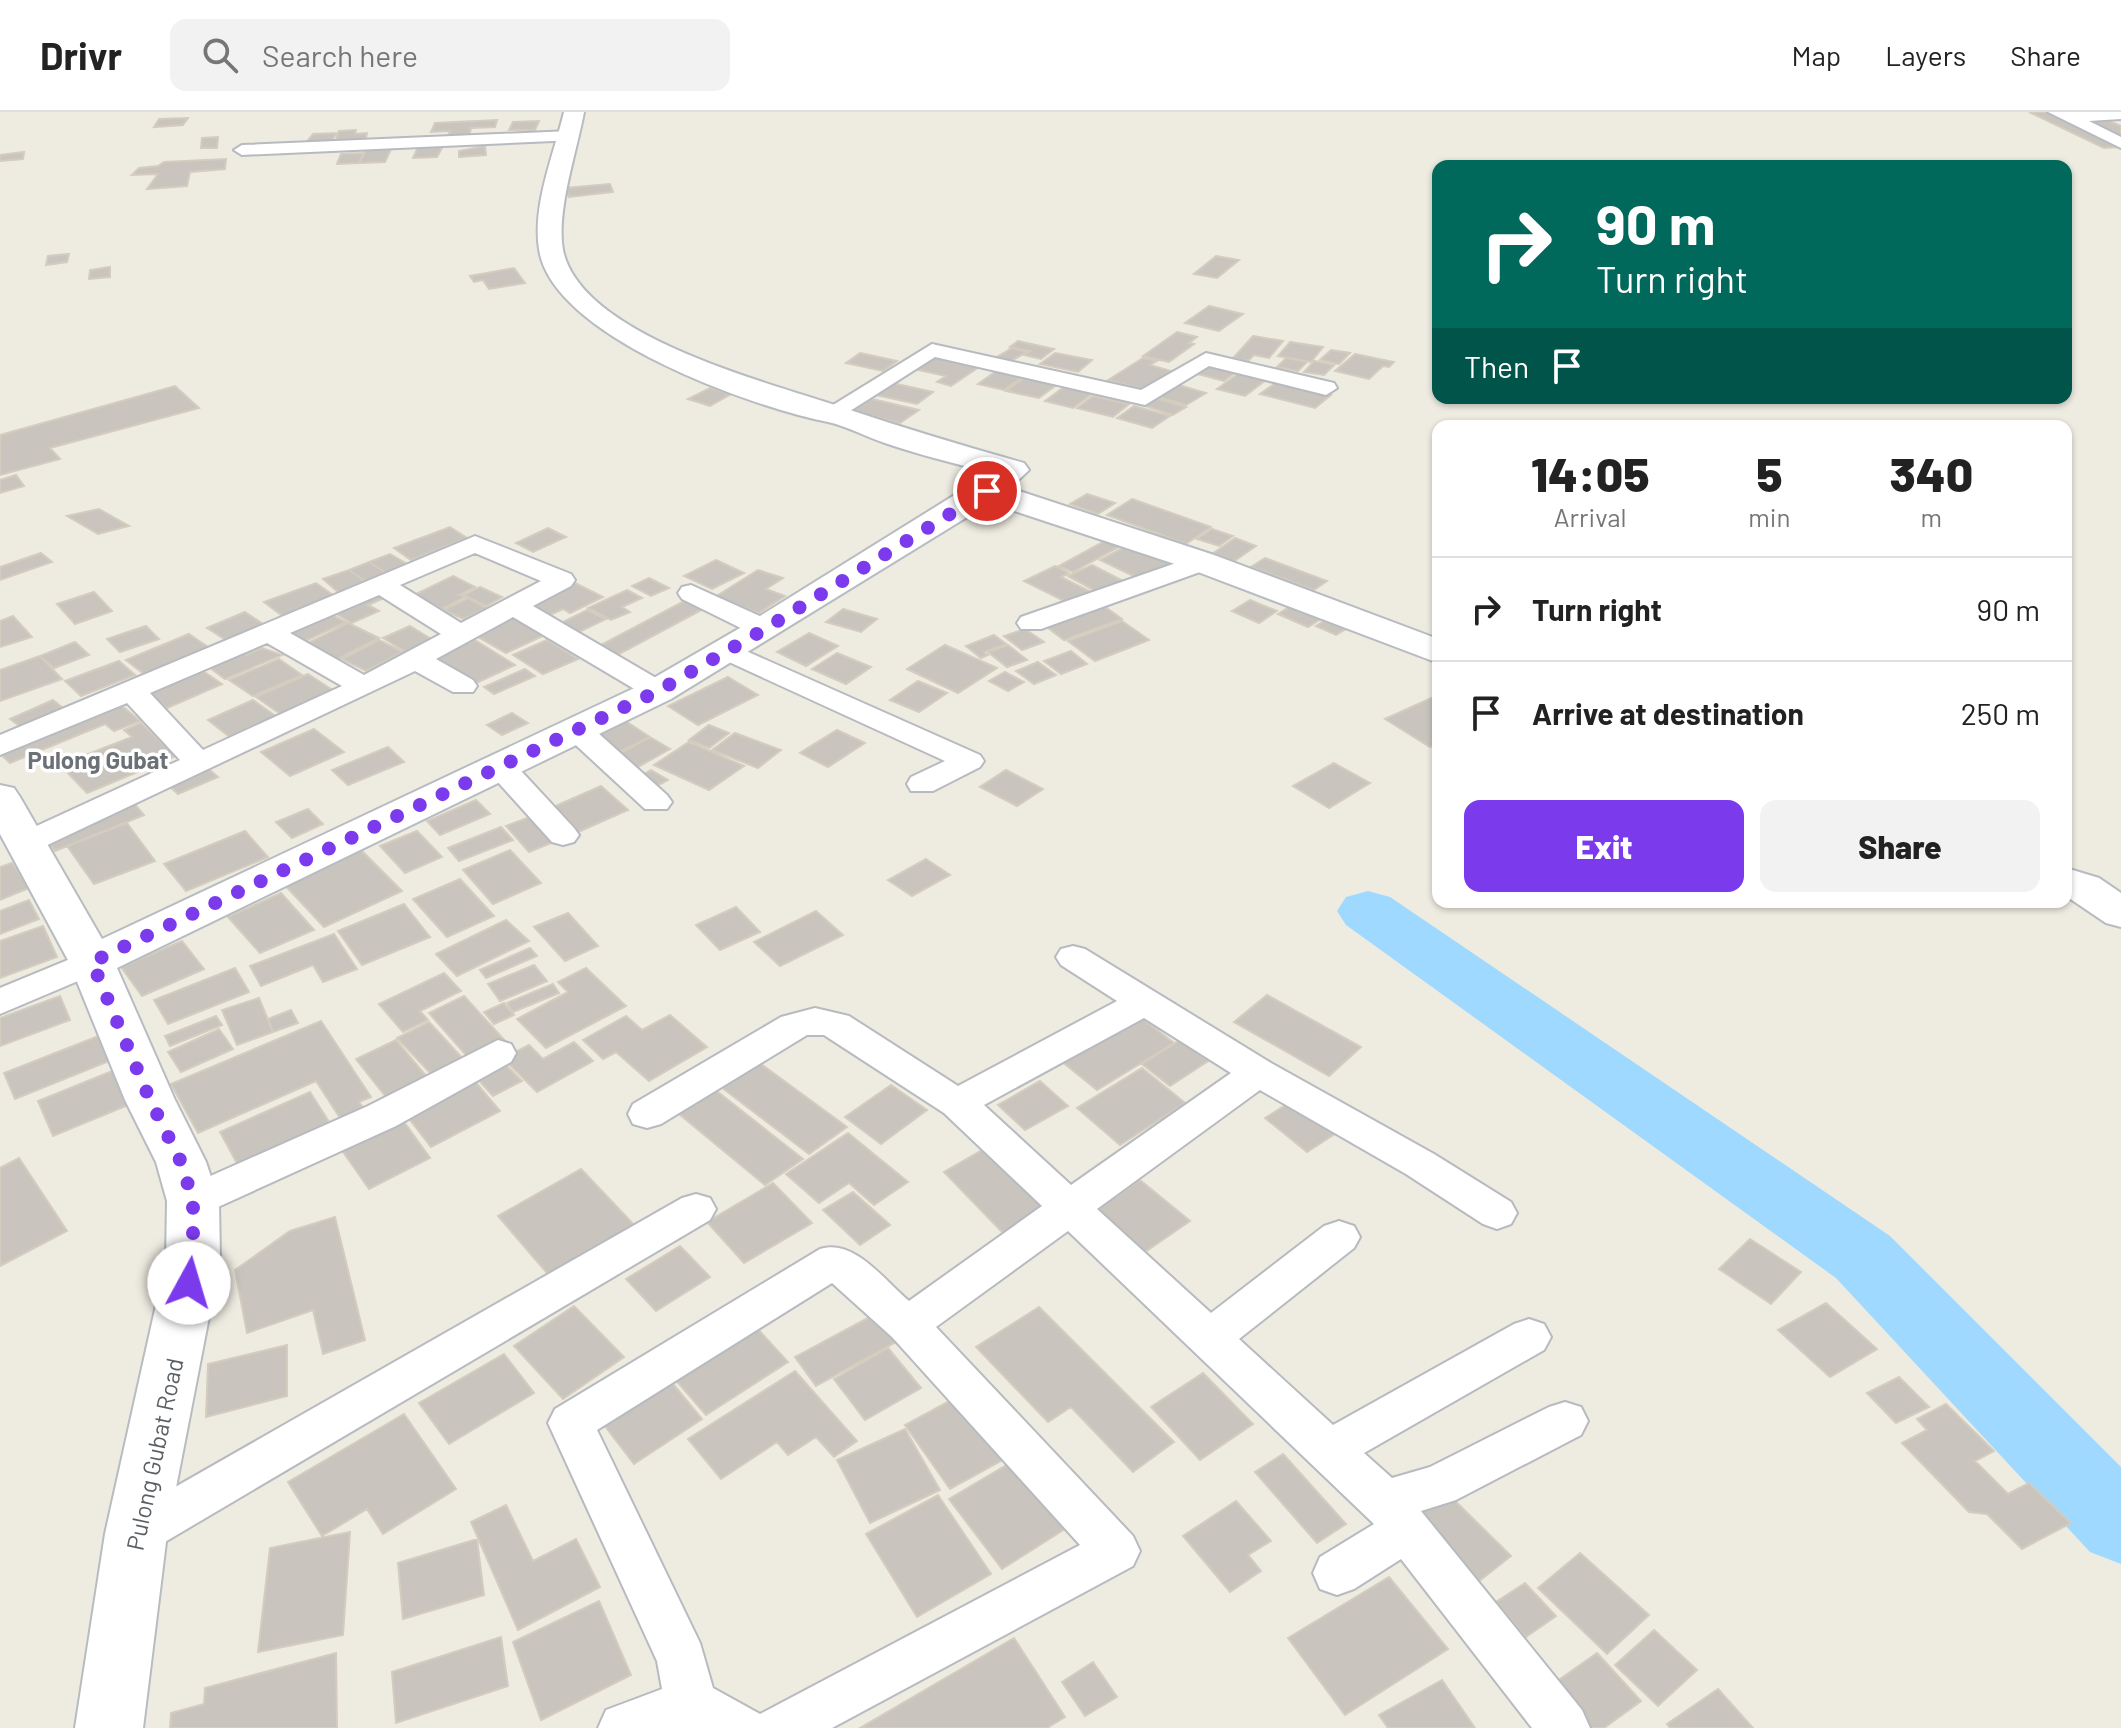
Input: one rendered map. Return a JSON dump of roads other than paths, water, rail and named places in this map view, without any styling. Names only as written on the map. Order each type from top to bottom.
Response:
[{"type":"street","points":[[2062,115],[2113,115],[2121,123]]},
{"type":"street","points":[[2062,115],[2121,143]]},
{"type":"street","points":[[0,1002],[92,962],[658,691],[765,629],[987,491],[1013,470],[896,437],[831,413],[822,413],[666,355],[607,323],[579,301],[559,275],[551,250],[572,124],[242,150]]},
{"type":"street","points":[[831,413],[932,350],[1145,398],[1210,356],[1326,388]]},
{"type":"street","points":[[987,491],[1202,562],[1432,650]]},
{"type":"street","points":[[0,746],[475,544],[562,580],[364,687],[28,842]]},
{"type":"street","points":[[1031,623],[1202,562]]},
{"type":"street","points":[[380,584],[459,634]]},
{"type":"street","points":[[691,593],[765,629]]},
{"type":"street","points":[[512,605],[658,691]]},
{"type":"street","points":[[268,632],[364,687]]},
{"type":"street","points":[[728,651],[969,761],[922,784]]},
{"type":"street","points":[[416,660],[463,686]]},
{"type":"street","points":[[131,690],[200,764]]},
{"type":"street","points":[[576,729],[656,802]]},
{"type":"street","points":[[499,765],[563,835]]},
{"type":"street","name":"Pulong Gubat Road","points":[[0,799],[28,842],[92,962],[150,1100],[181,1162],[193,1201],[193,1260],[136,1534],[109,1728]]},
{"type":"street","points":[[2072,883],[2121,913]]},
{"type":"street","points":[[1073,957],[1258,1072],[1420,1164],[1497,1213]]},
{"type":"street","points":[[957,1103],[1146,1001]]},
{"type":"street","points":[[647,1114],[794,1026],[815,1020],[836,1025],[957,1103],[1396,1515],[1564,1728]]},
{"type":"street","points":[[193,1201],[382,1116],[498,1053]]},
{"type":"street","points":[[907,1325],[1258,1072]]},
{"type":"street","points":[[136,1534],[696,1209]]},
{"type":"street","points":[[1208,1339],[1339,1237]]},
{"type":"street","points":[[690,1704],[682,1660],[571,1423],[835,1261],[907,1325],[1116,1551],[780,1728]]},
{"type":"street","points":[[1329,1450],[1529,1337]]},
{"type":"street","points":[[1337,1573],[1396,1515],[1440,1485],[1565,1421]]},
{"type":"street","points":[[624,1728],[690,1704],[740,1728]]},
{"type":"waterway","points":[[1368,911],[1863,1257],[2121,1525]]},
{"type":"district","name":"Pulong Gubat","points":[[98,759]]}]
